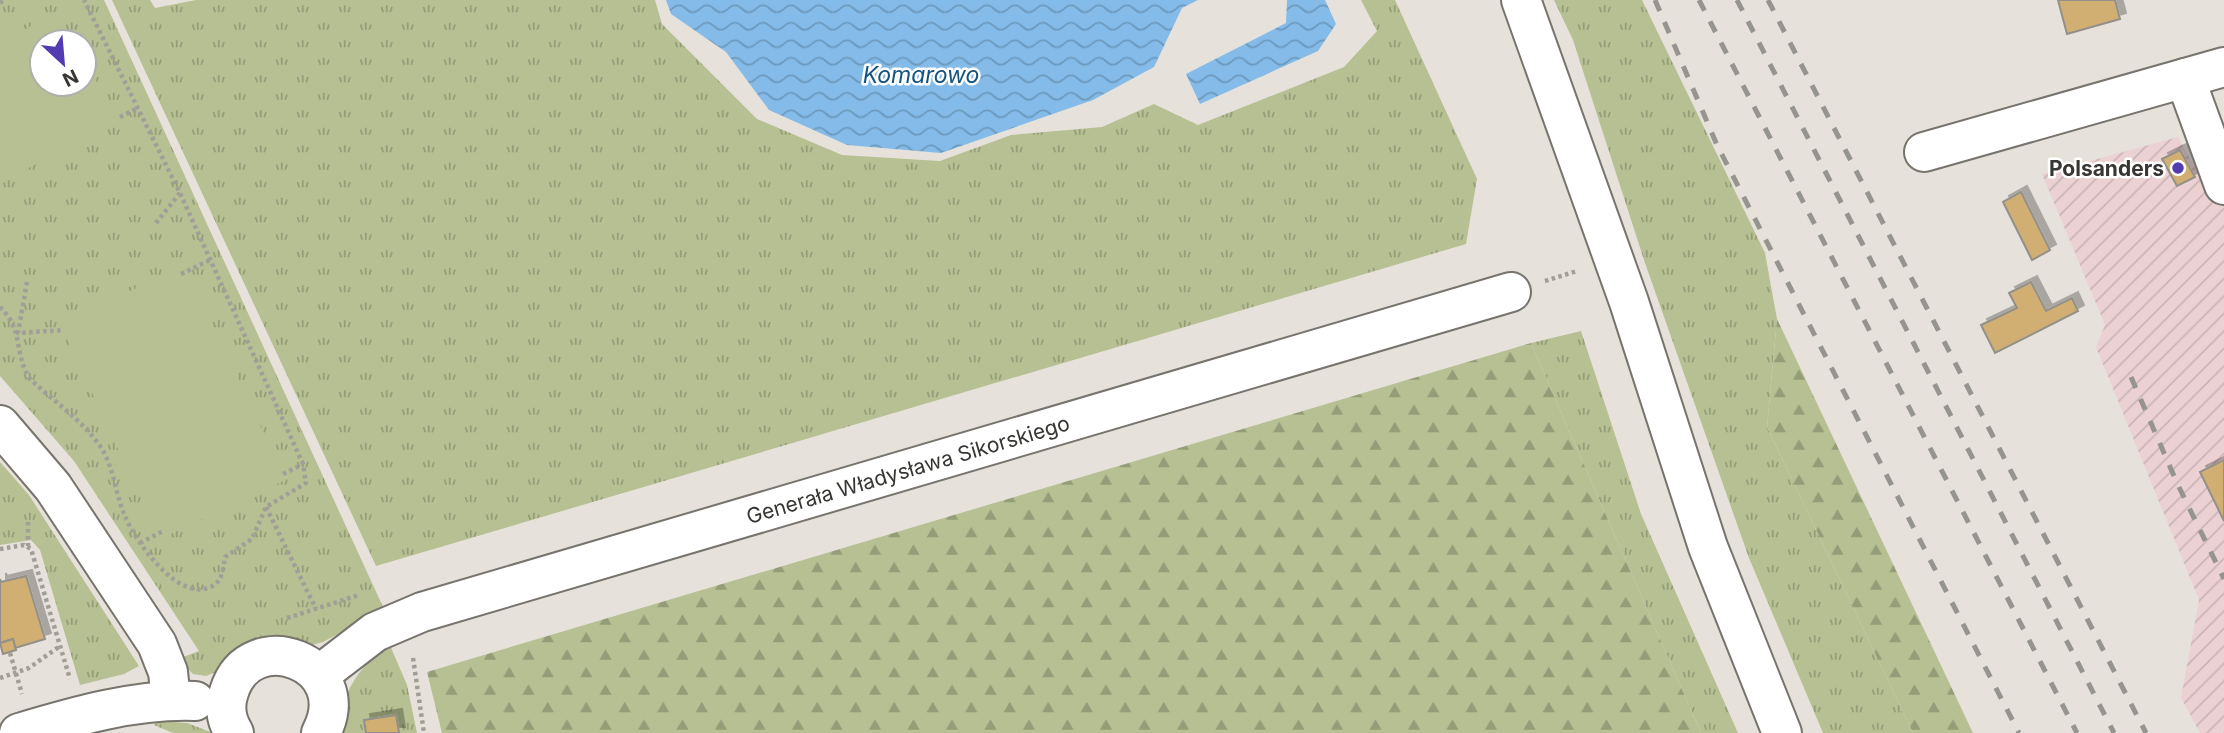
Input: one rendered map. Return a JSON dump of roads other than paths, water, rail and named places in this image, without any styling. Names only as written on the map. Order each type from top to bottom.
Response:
[{"type":"street","points":[[1521,0],[1629,302],[1708,547],[1782,733]]},
{"type":"street","points":[[1924,152],[2224,67]]},
{"type":"street","points":[[2185,78],[2224,185]]},
{"type":"street","name":"Generała Władysława Sikorskiego","points":[[319,675],[358,644],[400,620],[1511,292]]},
{"type":"street","points":[[0,425],[53,487],[157,644],[168,672],[170,700]]},
{"type":"street","points":[[36,724],[106,709],[170,700],[230,718],[236,677],[256,660],[282,656],[295,658],[319,675],[328,697],[329,710],[321,733]]},
{"type":"water","name":"Komarowo","points":[[666,0],[1198,0],[1182,8],[1154,67],[1093,100],[941,153],[847,145],[769,110],[726,52],[671,14]]},
{"type":"water","points":[[1287,0],[1325,0],[1336,24],[1318,51],[1200,104],[1186,74],[1286,23]]},
{"type":"railway","points":[[1655,0],[1717,145],[2019,733]]},
{"type":"railway","points":[[1699,0],[2077,733]]},
{"type":"railway","points":[[1737,0],[2114,733]]},
{"type":"railway","points":[[1768,0],[2146,733]]},
{"type":"railway","points":[[2131,377],[2177,483],[2224,579]]},
{"type":"place","name":"Polsanders","points":[[2178,168]]}]
